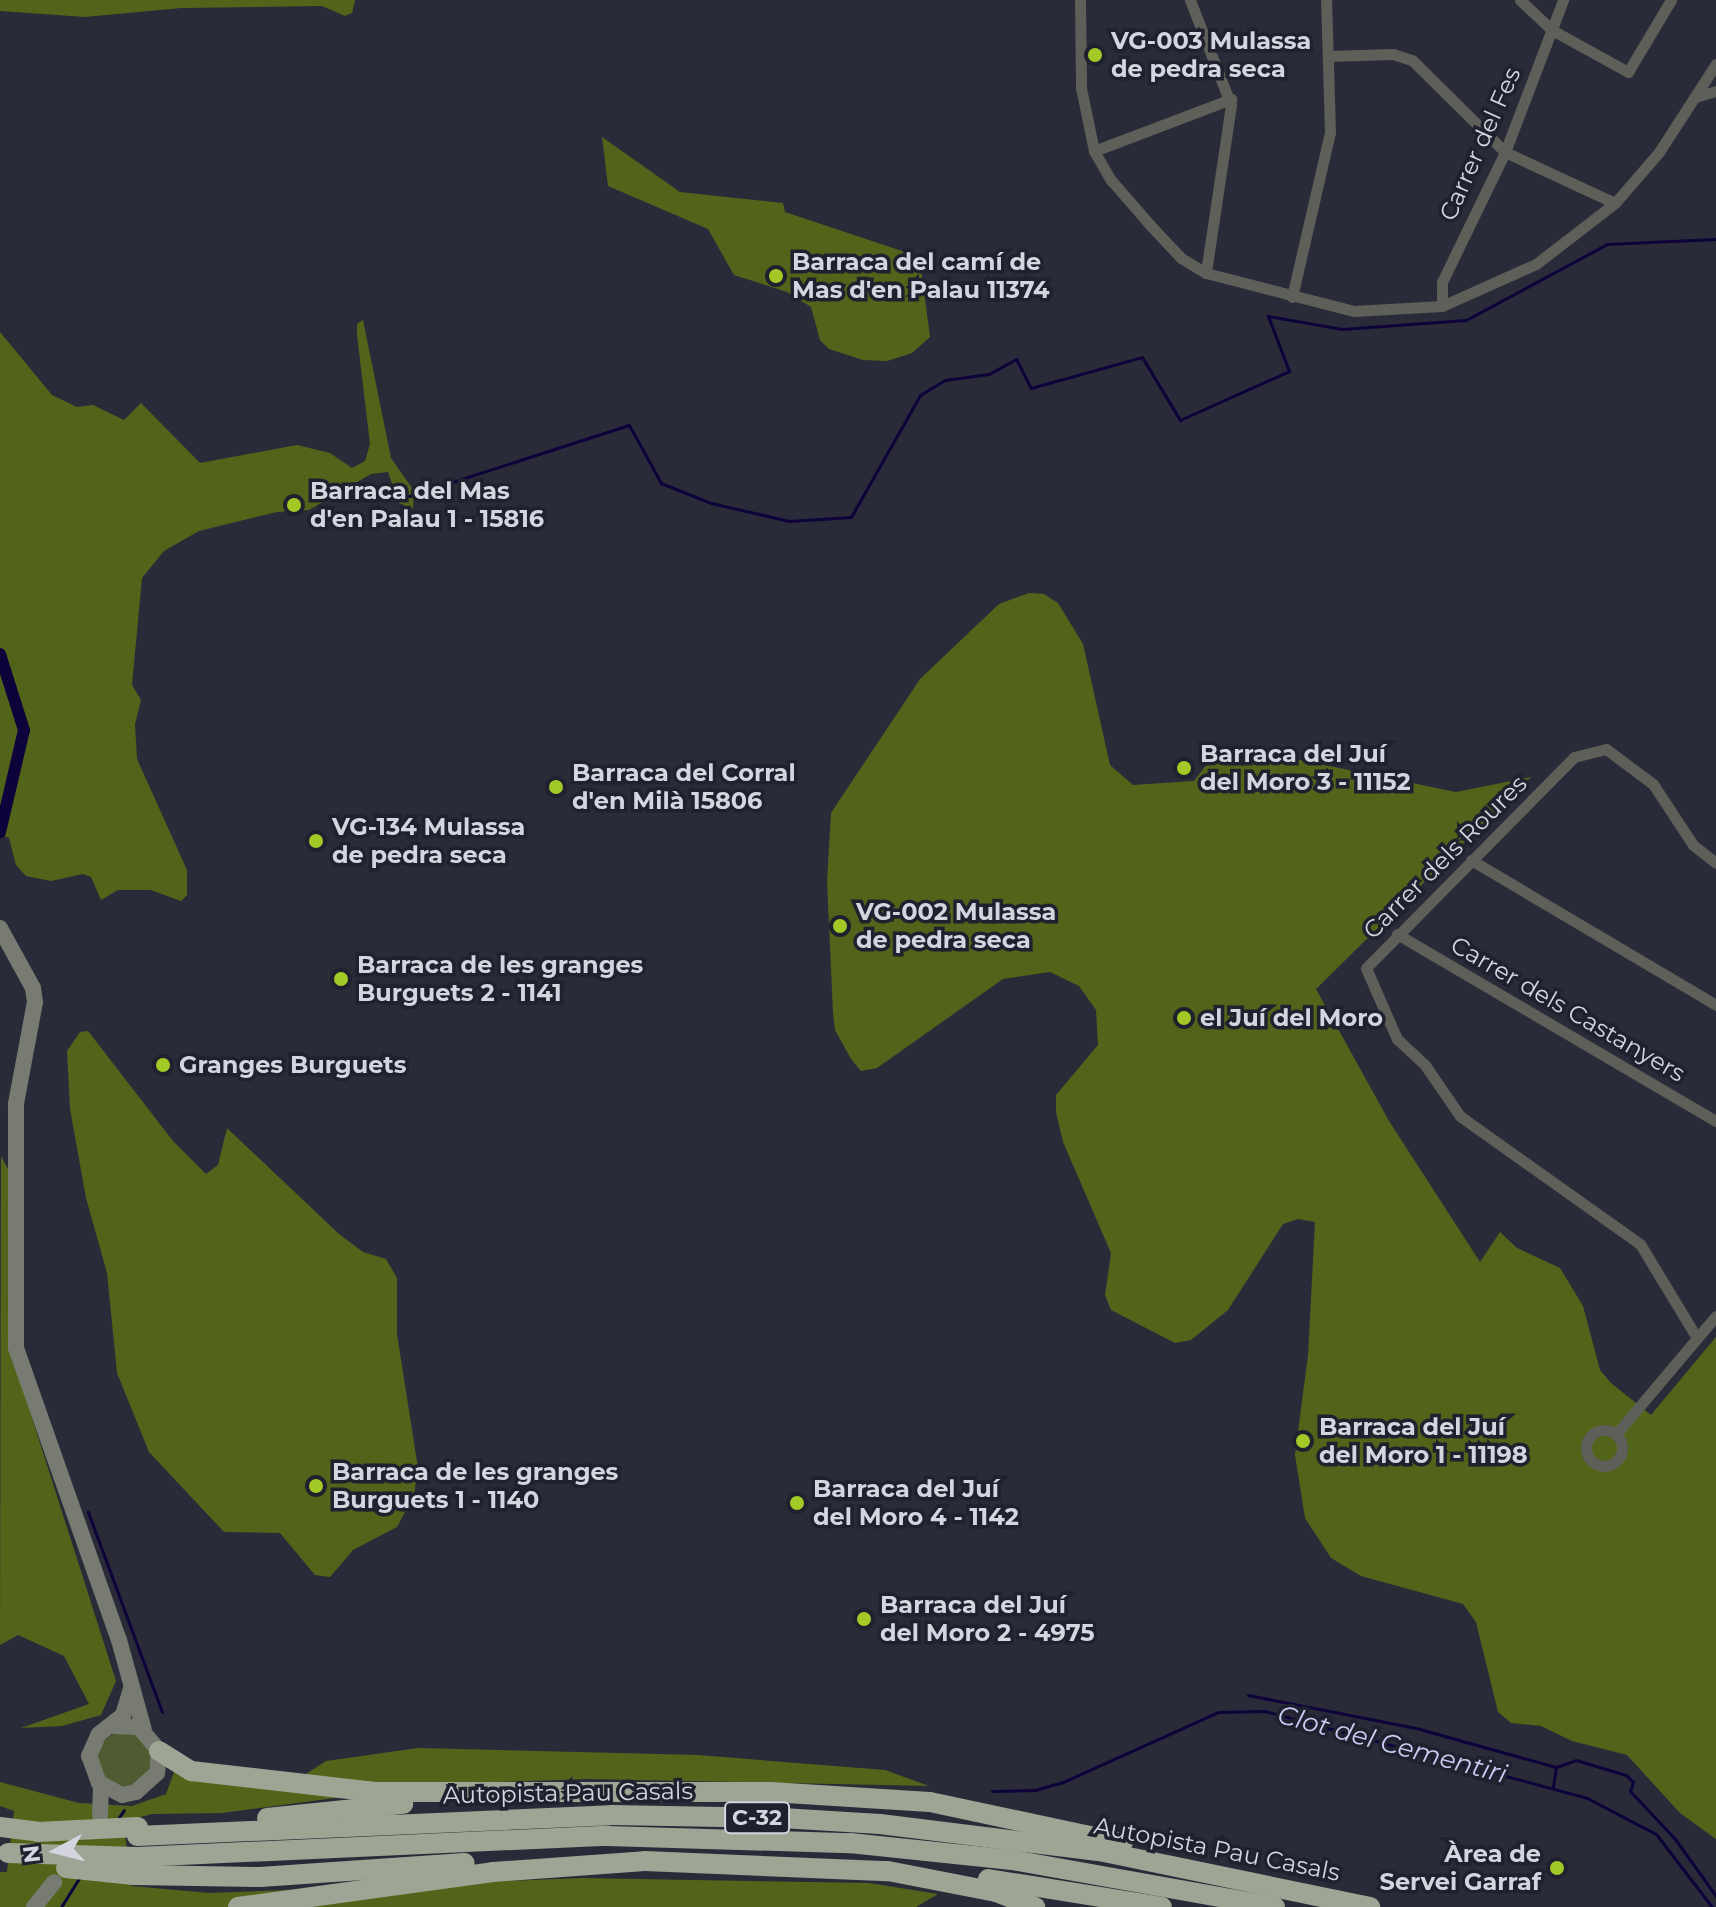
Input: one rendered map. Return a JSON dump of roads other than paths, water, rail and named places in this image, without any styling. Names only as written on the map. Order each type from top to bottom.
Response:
[{"type":"highway","points":[[159,1751],[191,1771],[375,1792],[458,1796],[679,1790],[930,1802],[1193,1859],[1219,1873]]},
{"type":"highway","points":[[136,1849],[241,1821],[458,1796]]},
{"type":"highway","name":"Autopista Pau Casals","points":[[4,1857],[552,1816],[782,1818],[982,1835],[1219,1873],[1370,1907]]},
{"type":"highway","name":"Autopista Pau Casals","points":[[0,1827],[136,1849],[607,1836],[850,1843],[1012,1860],[1275,1907]]},
{"type":"highway","points":[[136,1849],[260,1877],[472,1862],[645,1861],[983,1878],[1162,1907]]},
{"type":"highway","points":[[238,1907],[493,1872],[645,1861]]},
{"type":"highway","points":[[913,1874],[996,1892],[1035,1907]]},
{"type":"street","points":[[1080,0],[1081,88],[1094,151],[1111,180],[1151,226],[1181,258],[1206,273],[1354,311],[1442,306],[1536,264],[1615,203],[1659,152],[1715,70]]},
{"type":"street","points":[[1190,0],[1231,99],[1206,273]]},
{"type":"street","points":[[1292,297],[1330,132],[1326,0]]},
{"type":"street","points":[[1520,0],[1552,30],[1628,72],[1671,0]]},
{"type":"street","name":"Carrer del Fes","points":[[1442,306],[1442,282],[1505,152],[1563,0]]},
{"type":"street","points":[[1328,56],[1393,54],[1412,60],[1505,152],[1615,203]]},
{"type":"street","points":[[1695,97],[1716,91]]},
{"type":"street","points":[[1094,151],[1231,99]]},
{"type":"street","name":"Carrer dels Roures","points":[[1697,1338],[1640,1244],[1460,1116],[1425,1065],[1397,1039],[1366,968],[1574,757],[1606,749],[1653,784],[1693,845],[1716,863]]},
{"type":"street","points":[[1471,860],[1716,1005]]},
{"type":"street","points":[[0,928],[33,988],[35,1002],[16,1104],[16,1348],[119,1640],[144,1730],[159,1751],[149,1784],[119,1793],[100,1815],[101,1784]]},
{"type":"street","name":"Carrer dels Castanyers","points":[[1397,934],[1716,1121]]},
{"type":"street","points":[[1617,1433],[1716,1316]]},
{"type":"street","points":[[119,1793],[101,1784],[92,1772],[89,1756],[99,1734],[123,1715],[131,1689]]},
{"type":"street","points":[[112,1726],[144,1730]]},
{"type":"street","points":[[38,1906],[54,1882]]},
{"type":"waterway","points":[[409,496],[629,425],[661,483],[711,503],[789,521],[851,517],[920,395],[945,380],[989,374],[1016,359],[1031,388],[1142,357],[1180,420],[1289,371],[1268,316],[1342,329],[1466,320],[1607,244],[1716,239]]},
{"type":"waterway","points":[[0,654],[24,730],[0,832]]},
{"type":"waterway","points":[[88,1512],[162,1712]]},
{"type":"waterway","points":[[1248,1695],[1416,1728],[1556,1767],[1576,1760],[1626,1775],[1633,1782],[1630,1791],[1675,1839],[1716,1896]]},
{"type":"waterway","name":"Clot del Cementiri","points":[[992,1791],[1035,1790],[1063,1782],[1218,1712],[1265,1711],[1587,1798],[1656,1834],[1712,1907]]},
{"type":"waterway","points":[[1553,1786],[1556,1767]]},
{"type":"waterway","points":[[117,1820],[124,1810]]},
{"type":"waterway","points":[[61,1907],[80,1877]]},
{"type":"place","name":"VG-003 Mulassa de pedra seca","points":[[1095,55]]},
{"type":"place","name":"Barraca del camí de Mas d'en Palau 11374","points":[[776,276]]},
{"type":"place","name":"Barraca del Mas d'en Palau 1 - 15816","points":[[294,505]]},
{"type":"place","name":"Barraca del Juí del Moro 3 - 11152","points":[[1184,768]]},
{"type":"place","name":"Barraca del Corral d'en Milà 15806","points":[[556,787]]},
{"type":"place","name":"VG-134 Mulassa de pedra seca","points":[[316,841]]},
{"type":"place","name":"VG-002 Mulassa de pedra seca","points":[[840,926]]},
{"type":"place","name":"Barraca de les granges Burguets 2 - 1141","points":[[341,979]]},
{"type":"place","name":"el Juí del Moro","points":[[1184,1018]]},
{"type":"place","name":"Granges Burguets","points":[[163,1065]]},
{"type":"place","name":"Barraca del Juí del Moro 1 - 11198","points":[[1303,1441]]},
{"type":"place","name":"Barraca de les granges Burguets 1 - 1140","points":[[316,1486]]},
{"type":"place","name":"Barraca del Juí del Moro 4 - 1142","points":[[797,1503]]},
{"type":"place","name":"Barraca del Juí del Moro 2 - 4975","points":[[864,1619]]},
{"type":"place","name":"Àrea de Servei Garraf","points":[[1557,1868]]}]
